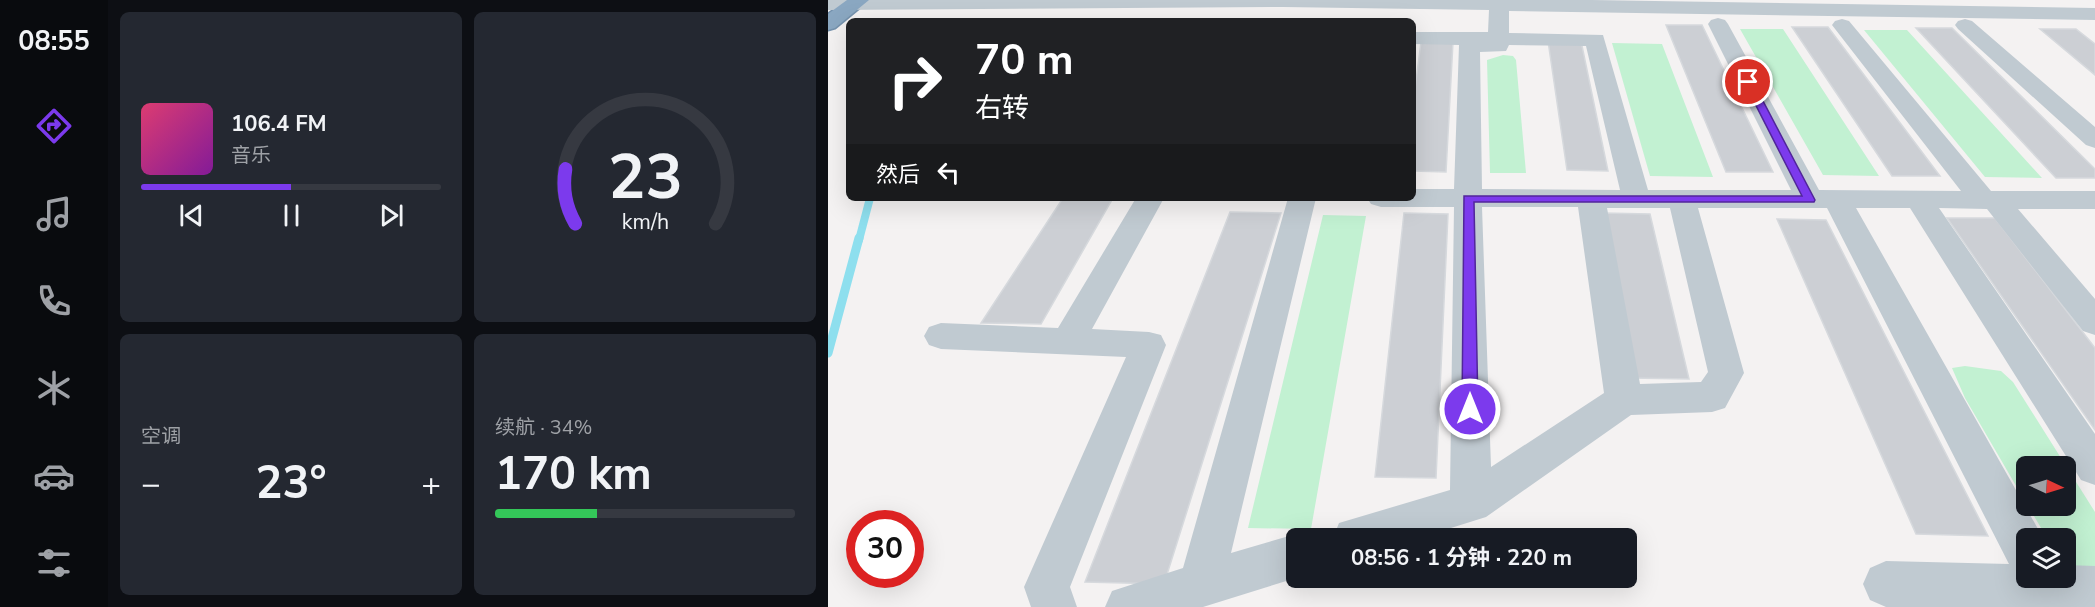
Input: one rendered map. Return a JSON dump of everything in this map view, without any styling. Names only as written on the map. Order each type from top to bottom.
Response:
[{"type":"highway","points":[[828,24],[856,2]]},
{"type":"street","points":[[829,2],[1283,1],[2095,14]]},
{"type":"street","points":[[1471,503],[1469,46],[1498,46],[1499,5]]},
{"type":"street","points":[[1619,23],[2081,26],[2095,36]]},
{"type":"street","points":[[1718,24],[1823,200],[2016,534]]},
{"type":"street","points":[[1842,25],[2095,322]]},
{"type":"street","points":[[1965,25],[2095,140]]},
{"type":"street","points":[[1416,38],[1595,40],[1637,200]]},
{"type":"street","points":[[1416,198],[2095,200]]},
{"type":"street","points":[[1591,199],[1624,400]]},
{"type":"street","points":[[1387,528],[1471,503],[1624,400],[1712,397],[1726,373],[1682,200]]},
{"type":"street","points":[[1919,200],[2095,467]]},
{"type":"street","points":[[1068,341],[1148,201]]},
{"type":"street","points":[[1201,585],[1301,201]]},
{"type":"street","points":[[941,336],[1149,345],[1047,587],[1054,607]]},
{"type":"street","points":[[1128,607],[1286,559]]},
{"type":"street","points":[[1886,584],[2016,574]]},
{"type":"street","points":[[2076,583],[2095,589]]},
{"type":"green space","points":[[1740,29],[1783,29],[1879,176],[1823,175]]},
{"type":"green space","points":[[1864,30],[1907,30],[2042,178],[1985,177]]},
{"type":"green space","points":[[1612,43],[1662,44],[1713,177],[1650,176]]},
{"type":"green space","points":[[1503,55],[1513,56],[1516,60],[1526,173],[1490,173],[1487,60]]},
{"type":"green space","points":[[1323,215],[1366,216],[1311,528],[1248,528]]},
{"type":"green space","points":[[1965,366],[2001,371],[2013,382],[2060,456],[2016,456],[2016,486],[1965,398],[1952,368]]},
{"type":"green space","points":[[2076,482],[2095,512],[2095,570],[2076,568],[2076,528],[2041,528],[2034,516],[2076,516]]},
{"type":"building","points":[[1666,25],[1702,25],[1773,172],[1726,172]]},
{"type":"building","points":[[1792,27],[1828,27],[1940,176],[1892,176]]},
{"type":"building","points":[[1916,28],[1952,28],[2095,169],[2095,178],[2056,178]]},
{"type":"building","points":[[2040,29],[2076,29],[2095,44],[2095,75]]},
{"type":"building","points":[[1548,41],[1581,41],[1608,171],[1567,170]]},
{"type":"building","points":[[1421,42],[1453,42],[1446,172],[1416,171],[1416,81]]},
{"type":"building","points":[[1061,201],[1111,201],[1041,324],[981,323]]},
{"type":"building","points":[[1230,212],[1281,213],[1164,584],[1085,582]]},
{"type":"building","points":[[1404,213],[1448,214],[1436,478],[1375,477]]},
{"type":"building","points":[[1602,213],[1650,214],[1689,379],[1630,378]]},
{"type":"building","points":[[1947,218],[1995,218],[2095,348],[2095,430]]},
{"type":"building","points":[[1777,219],[1826,220],[1988,536],[1916,534]]},
{"type":"waterway","points":[[859,240],[869,201]]},
{"type":"waterway","points":[[828,353],[859,238]]},
{"type":"route","points":[[1470,409],[1468,199],[1810,200],[1748,82]]}]
